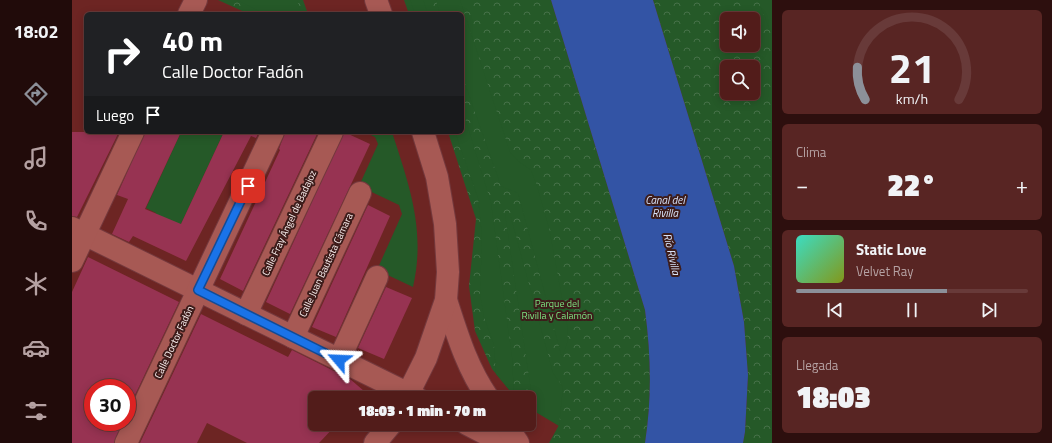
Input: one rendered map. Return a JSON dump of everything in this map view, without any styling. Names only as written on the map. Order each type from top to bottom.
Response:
[{"type":"street","points":[[190,12],[196,0]]},
{"type":"street","points":[[376,0],[380,12]]},
{"type":"street","points":[[72,261],[78,231],[132,134]]},
{"type":"street","name":"Calle Doctor Fadón","points":[[126,443],[272,134]]},
{"type":"street","name":"Calle Fray Ángel de Badajoz","points":[[246,314],[331,134]]},
{"type":"street","points":[[413,391],[446,300],[448,272],[445,224],[437,177],[424,134]]},
{"type":"street","name":"Calle Juan Bautista Cámara","points":[[293,337],[360,193]]},
{"type":"street","points":[[78,231],[399,391]]},
{"type":"street","points":[[339,360],[377,277]]},
{"type":"street","points":[[446,300],[459,340],[472,372],[484,391]]},
{"type":"street","points":[[375,443],[384,431]]},
{"type":"street","points":[[481,431],[504,443]]},
{"type":"street","points":[[510,431],[518,443]]},
{"type":"green space","points":[[218,0],[303,0],[307,12],[245,12]]},
{"type":"green space","points":[[237,0],[297,0],[301,12],[261,12]]},
{"type":"green space","name":"Parque del Rivilla y Calamón","points":[[404,0],[551,0],[645,310],[649,343],[650,393],[645,443],[549,443],[559,425],[536,412],[536,391],[510,391],[492,369],[475,331],[469,286],[476,219],[449,134],[464,134],[464,12],[408,12]]},
{"type":"green space","points":[[410,0],[423,0],[427,12],[414,12]]},
{"type":"green space","points":[[436,0],[460,0],[464,12],[439,12]]},
{"type":"green space","points":[[653,0],[772,0],[772,443],[743,443],[748,375],[744,322],[734,266]]},
{"type":"green space","points":[[758,0],[772,0],[772,36],[771,33]]},
{"type":"green space","points":[[464,12],[510,152],[518,161],[531,170],[549,228],[568,330],[567,343],[562,358],[518,193],[501,186],[464,81]]},
{"type":"green space","points":[[464,115],[491,203],[512,357],[514,391],[510,391],[496,374],[494,345],[484,317],[480,294],[482,236],[478,198],[456,134],[464,134]]},
{"type":"green space","points":[[180,134],[223,134],[181,224],[149,227],[156,213],[146,208]]},
{"type":"green space","points":[[368,134],[393,134],[410,189],[417,227],[418,246],[417,266],[413,287],[377,270],[402,214],[399,205],[359,186],[378,144],[375,137]]},
{"type":"green space","points":[[505,214],[510,214],[553,373],[563,387],[559,426],[536,412],[536,391],[531,391]]},
{"type":"water","name":"Canal del Rivilla","points":[[551,0],[653,0],[734,266],[744,322],[748,375],[743,443],[645,443],[649,410],[650,376],[649,343],[645,310]]},
{"type":"building","points":[[72,132],[84,132],[84,134],[118,134],[77,217],[72,216]]},
{"type":"building","points":[[144,134],[180,134],[145,209],[181,224],[223,134],[258,134],[256,138],[251,136],[186,261],[133,236],[129,242],[112,234],[128,199],[117,195]]},
{"type":"building","points":[[284,134],[317,134],[243,291],[220,279],[280,150],[279,149]]},
{"type":"building","points":[[343,134],[348,134],[370,144],[290,314],[266,302]]},
{"type":"building","points":[[368,205],[390,216],[336,337],[312,327]]},
{"type":"building","points":[[88,257],[179,302],[136,393],[136,379],[84,379],[84,431],[119,431],[114,443],[72,443],[72,292]]},
{"type":"building","points":[[386,287],[412,298],[384,359],[358,348]]},
{"type":"building","points":[[201,314],[288,357],[292,350],[350,379],[364,391],[308,391],[308,431],[330,431],[319,443],[247,443],[207,423],[197,443],[140,443]]},
{"type":"route","points":[[248,186],[198,290],[339,360]]},
{"type":"water label","name":"Río Rivilla","points":[[672,254]]}]
